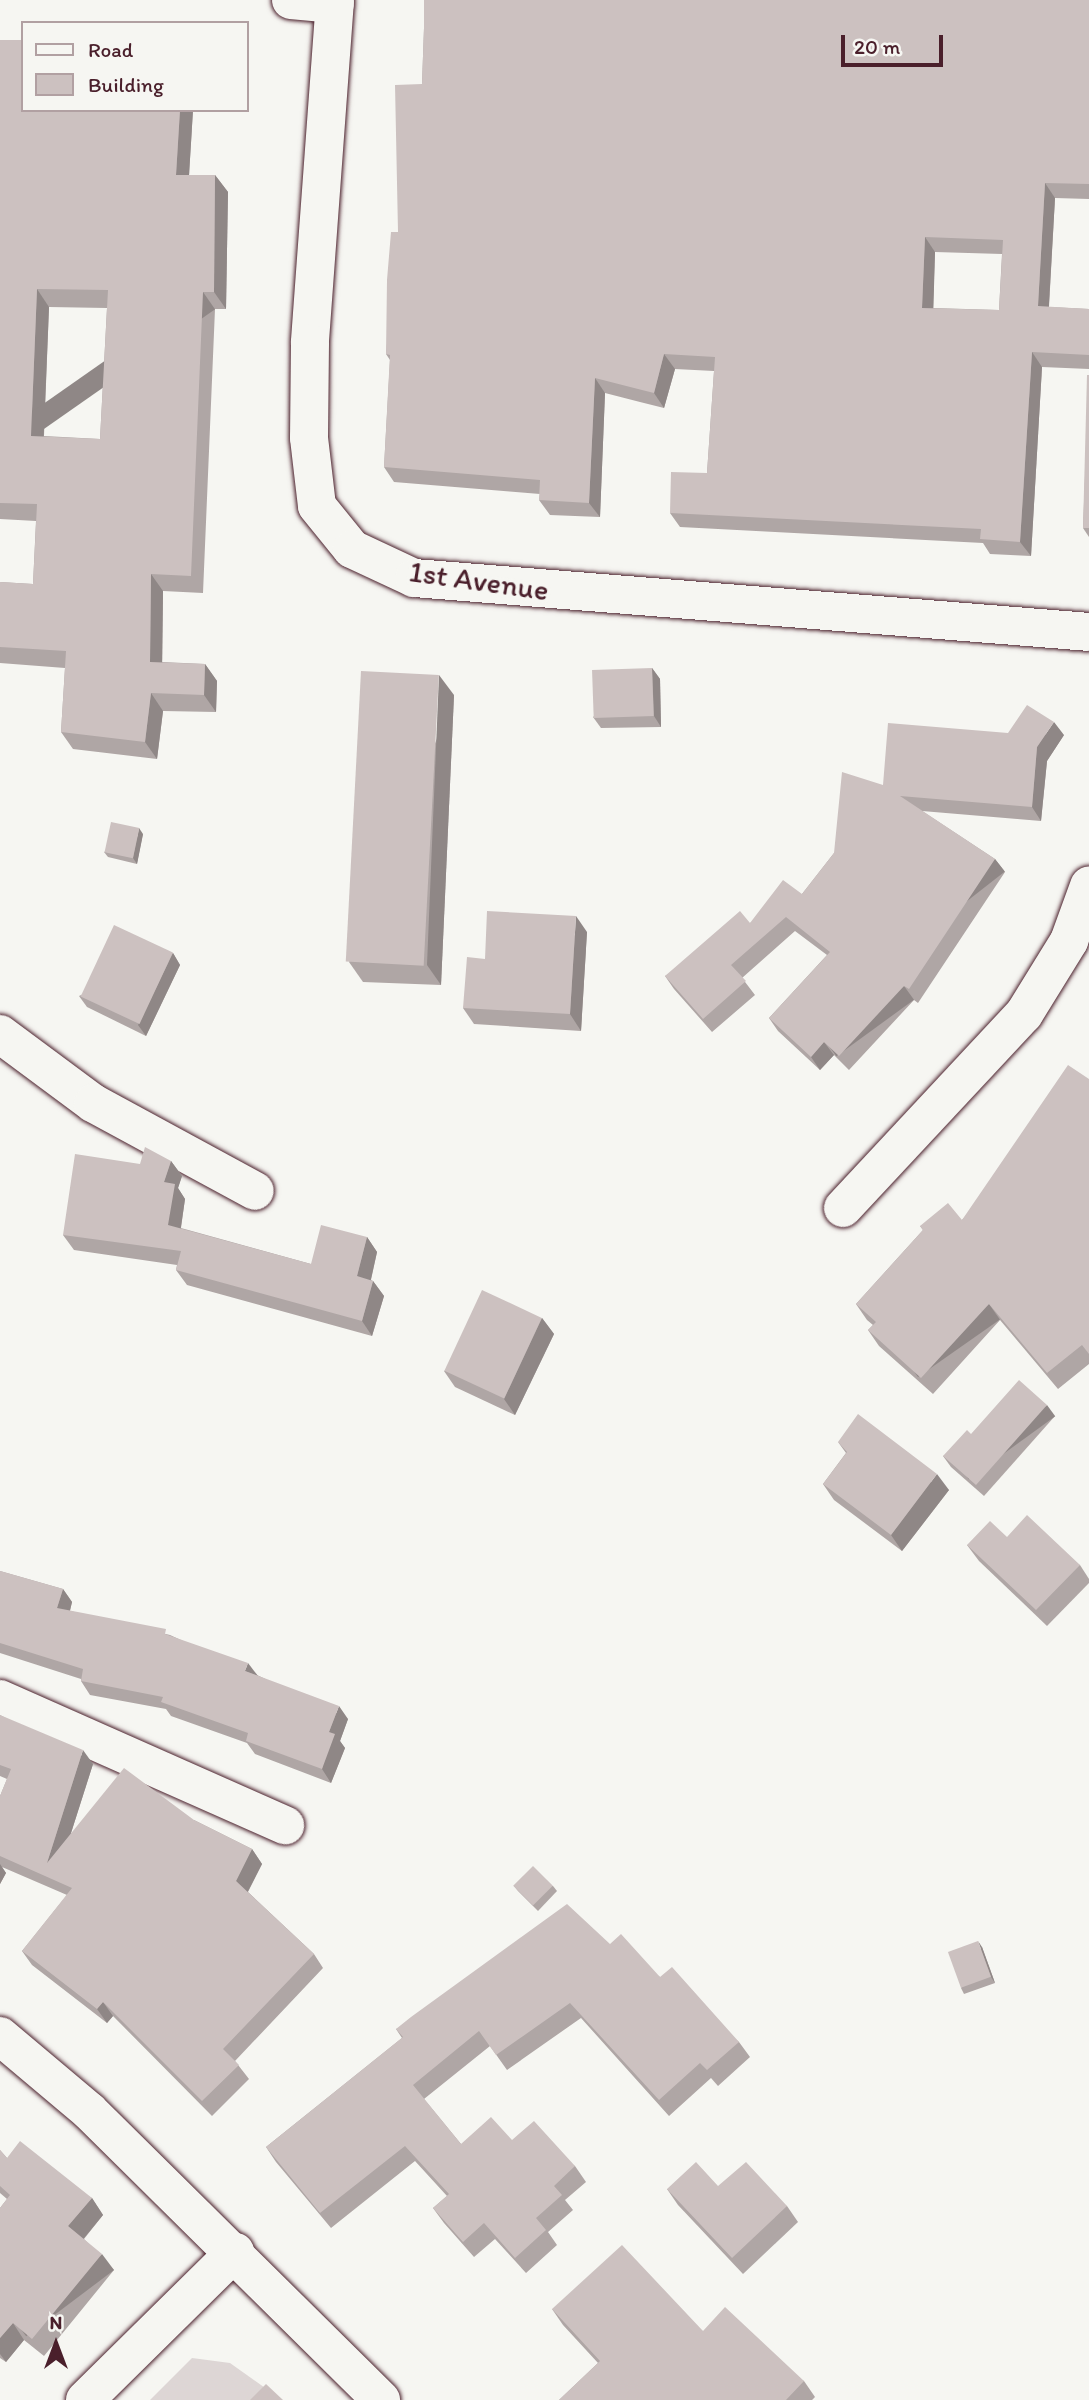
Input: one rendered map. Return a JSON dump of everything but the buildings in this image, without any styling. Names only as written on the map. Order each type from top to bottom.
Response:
[{"type":"street","points":[[291,0],[335,2]]},
{"type":"street","name":"1st Avenue","points":[[335,2],[310,343],[309,438],[317,506],[352,550],[414,578],[1089,632]]},
{"type":"street","points":[[843,1208],[1024,1014],[1069,941],[1089,886]]},
{"type":"street","points":[[0,1034],[93,1103],[255,1191]]},
{"type":"street","points":[[0,1699],[285,1825]]},
{"type":"street","points":[[0,2036],[89,2111],[235,2252],[381,2400]]},
{"type":"street","points":[[85,2400],[235,2252]]},
{"type":"shaded area","points":[[192,2358],[230,2363],[282,2400],[150,2400]]}]
